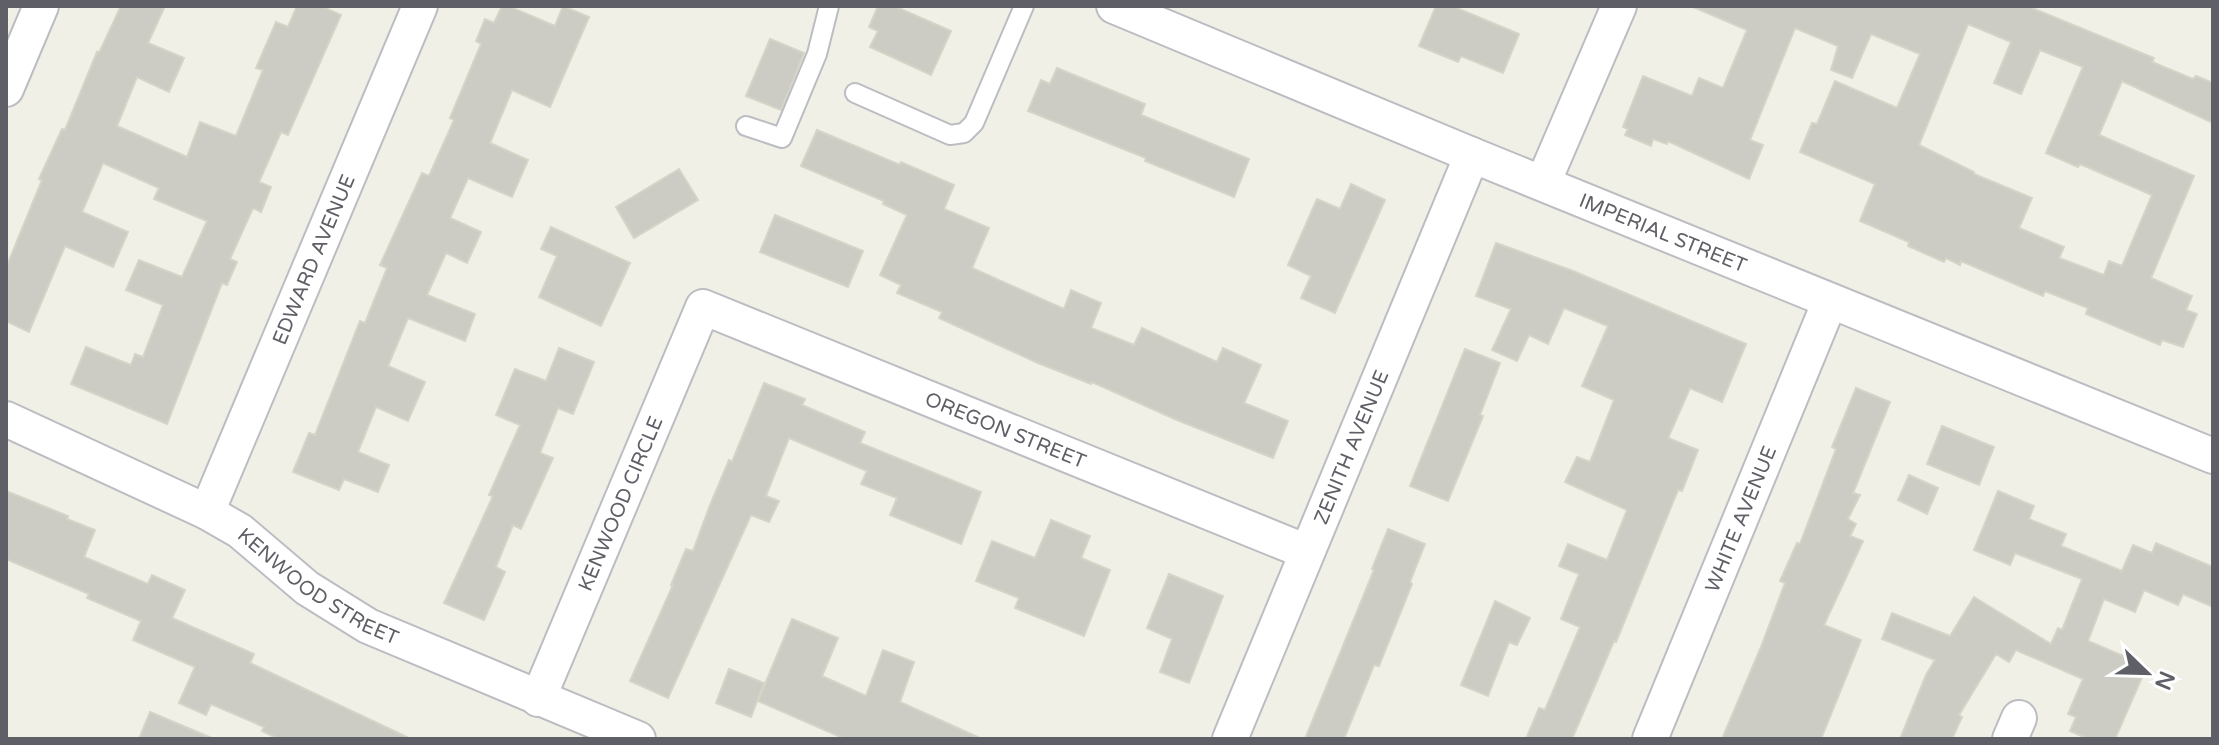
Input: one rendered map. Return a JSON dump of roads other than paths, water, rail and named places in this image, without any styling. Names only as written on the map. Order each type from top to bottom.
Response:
[{"type":"street","points":[[6,89],[41,6]]},
{"type":"street","name":"EDWARD AVENUE","points":[[207,512],[420,6]]},
{"type":"street","name":"IMPERIAL STREET","points":[[1114,6],[2213,456]]},
{"type":"street","points":[[1543,183],[1619,6]]},
{"type":"street","name":"ZENITH AVENUE","points":[[1230,739],[1472,155]]},
{"type":"street","name":"WHITE AVENUE","points":[[1650,739],[1830,301]]},
{"type":"street","name":"OREGON STREET","points":[[703,307],[1307,552]]},
{"type":"street","name":"KENWOOD CIRCLE","points":[[538,699],[703,307]]},
{"type":"street","name":"KENWOOD STREET","points":[[6,419],[207,512],[240,531],[307,588],[349,615],[400,641],[638,739]]},
{"type":"lane","points":[[746,126],[782,138],[817,54],[829,6]]},
{"type":"lane","points":[[855,93],[950,135],[964,133],[974,123],[1024,6]]}]
